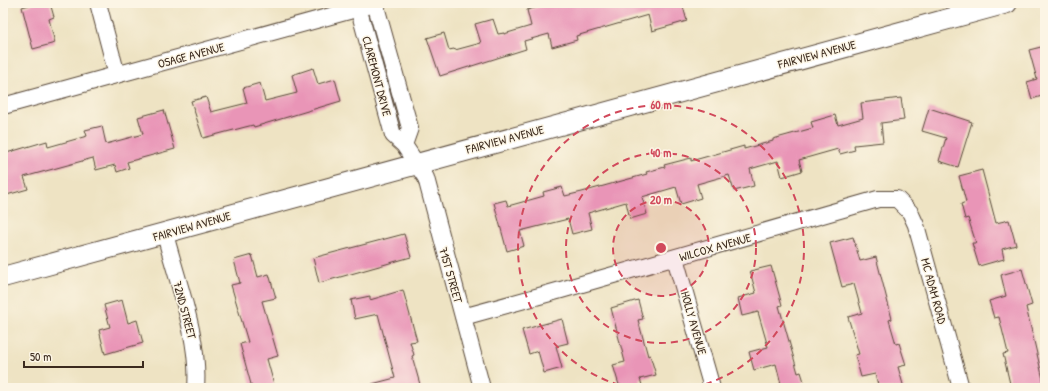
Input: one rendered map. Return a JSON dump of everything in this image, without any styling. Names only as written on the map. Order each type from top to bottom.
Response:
[{"type":"street","points":[[98,3],[117,75]]},
{"type":"street","name":"OSAGE AVENUE","points":[[3,106],[358,6],[376,3]]},
{"type":"street","name":"CLAREMONT DRIVE","points":[[376,3],[410,128],[404,145]]},
{"type":"street","name":"FAIRVIEW AVENUE","points":[[3,277],[165,234],[416,163],[1007,3]]},
{"type":"street","name":"CLAREMONT DRIVE","points":[[358,6],[393,135],[404,145],[416,163]]},
{"type":"street","name":"71ST STREET","points":[[416,163],[426,178],[482,388]]},
{"type":"street","name":"WILCOX AVENUE","points":[[463,317],[676,258],[878,199],[897,199]]},
{"type":"street","name":"MC ADAM ROAD","points":[[897,199],[904,204],[910,212],[916,225],[961,388]]},
{"type":"street","name":"72ND STREET","points":[[165,234],[193,339],[196,363],[196,388]]},
{"type":"street","name":"HOLLY AVENUE","points":[[676,258],[712,388]]},
{"type":"building","points":[[36,3],[50,3],[54,17],[49,19],[55,43],[33,49],[22,7]]},
{"type":"building","points":[[553,3],[682,3],[687,21],[652,31],[648,15],[576,36],[577,40],[552,47],[549,34],[524,41],[526,49],[440,76],[427,38],[444,33],[449,50],[455,50],[481,43],[475,24],[493,19],[498,34],[504,34],[531,26],[527,10]]},
{"type":"building","points":[[1045,46],[1045,95],[1032,99],[1027,82],[1037,79],[1029,50]]},
{"type":"building","points":[[313,68],[318,84],[335,79],[341,101],[254,127],[253,125],[203,138],[191,101],[206,97],[211,112],[247,103],[243,88],[260,83],[265,101],[297,93],[292,75]]},
{"type":"building","points":[[901,98],[904,120],[881,123],[883,142],[854,145],[855,150],[840,154],[838,149],[799,160],[802,171],[782,177],[778,161],[750,169],[754,186],[734,191],[729,175],[697,184],[701,198],[681,204],[676,187],[642,197],[647,214],[630,219],[626,202],[588,213],[592,229],[572,234],[568,219],[520,231],[524,246],[507,251],[494,203],[506,200],[508,206],[544,196],[543,192],[562,187],[565,196],[582,192],[647,174],[646,172],[665,167],[664,165],[691,158],[691,161],[744,146],[744,149],[773,141],[773,139],[813,128],[811,122],[835,115],[838,125],[863,118],[861,103]]},
{"type":"building","points":[[929,108],[972,122],[958,167],[939,161],[946,138],[922,131]]},
{"type":"building","points":[[164,110],[175,149],[127,162],[129,168],[117,172],[115,165],[96,170],[93,158],[24,177],[28,189],[3,196],[3,154],[47,141],[48,147],[87,136],[85,130],[102,126],[106,144],[143,134],[138,117]]},
{"type":"building","points":[[982,170],[996,223],[1009,220],[1016,245],[1002,249],[1004,259],[979,266],[972,243],[976,243],[968,218],[965,219],[961,204],[966,202],[959,176]]},
{"type":"building","points":[[404,234],[411,257],[319,283],[313,258]]},
{"type":"building","points":[[853,237],[860,261],[876,257],[892,319],[889,320],[896,344],[899,343],[906,365],[898,367],[904,388],[879,388],[875,374],[861,377],[855,355],[859,354],[848,317],[862,313],[854,284],[842,287],[830,243]]},
{"type":"building","points":[[252,255],[258,277],[269,274],[276,298],[262,301],[278,356],[267,359],[275,388],[252,388],[240,344],[248,342],[231,285],[240,283],[234,260]]},
{"type":"building","points":[[771,266],[782,305],[779,306],[798,373],[801,372],[806,388],[782,388],[776,364],[754,370],[749,352],[768,347],[758,312],[742,316],[738,298],[756,293],[750,271]]},
{"type":"building","points":[[1022,269],[1032,305],[1026,307],[1045,388],[1011,388],[1003,354],[1008,353],[999,317],[994,318],[989,301],[1006,296],[1001,275]]},
{"type":"building","points":[[403,290],[417,341],[410,342],[414,355],[412,356],[421,388],[372,388],[372,384],[395,378],[378,314],[355,319],[351,300],[370,296],[370,300]]},
{"type":"building","points":[[122,300],[128,323],[137,320],[143,343],[105,354],[99,330],[110,327],[104,305]]},
{"type":"building","points":[[638,300],[643,319],[638,320],[648,356],[650,355],[656,375],[640,379],[643,388],[622,388],[621,385],[619,385],[613,365],[625,362],[611,308]]},
{"type":"building","points":[[562,319],[568,343],[556,346],[562,368],[544,373],[538,351],[529,354],[522,330]]}]
